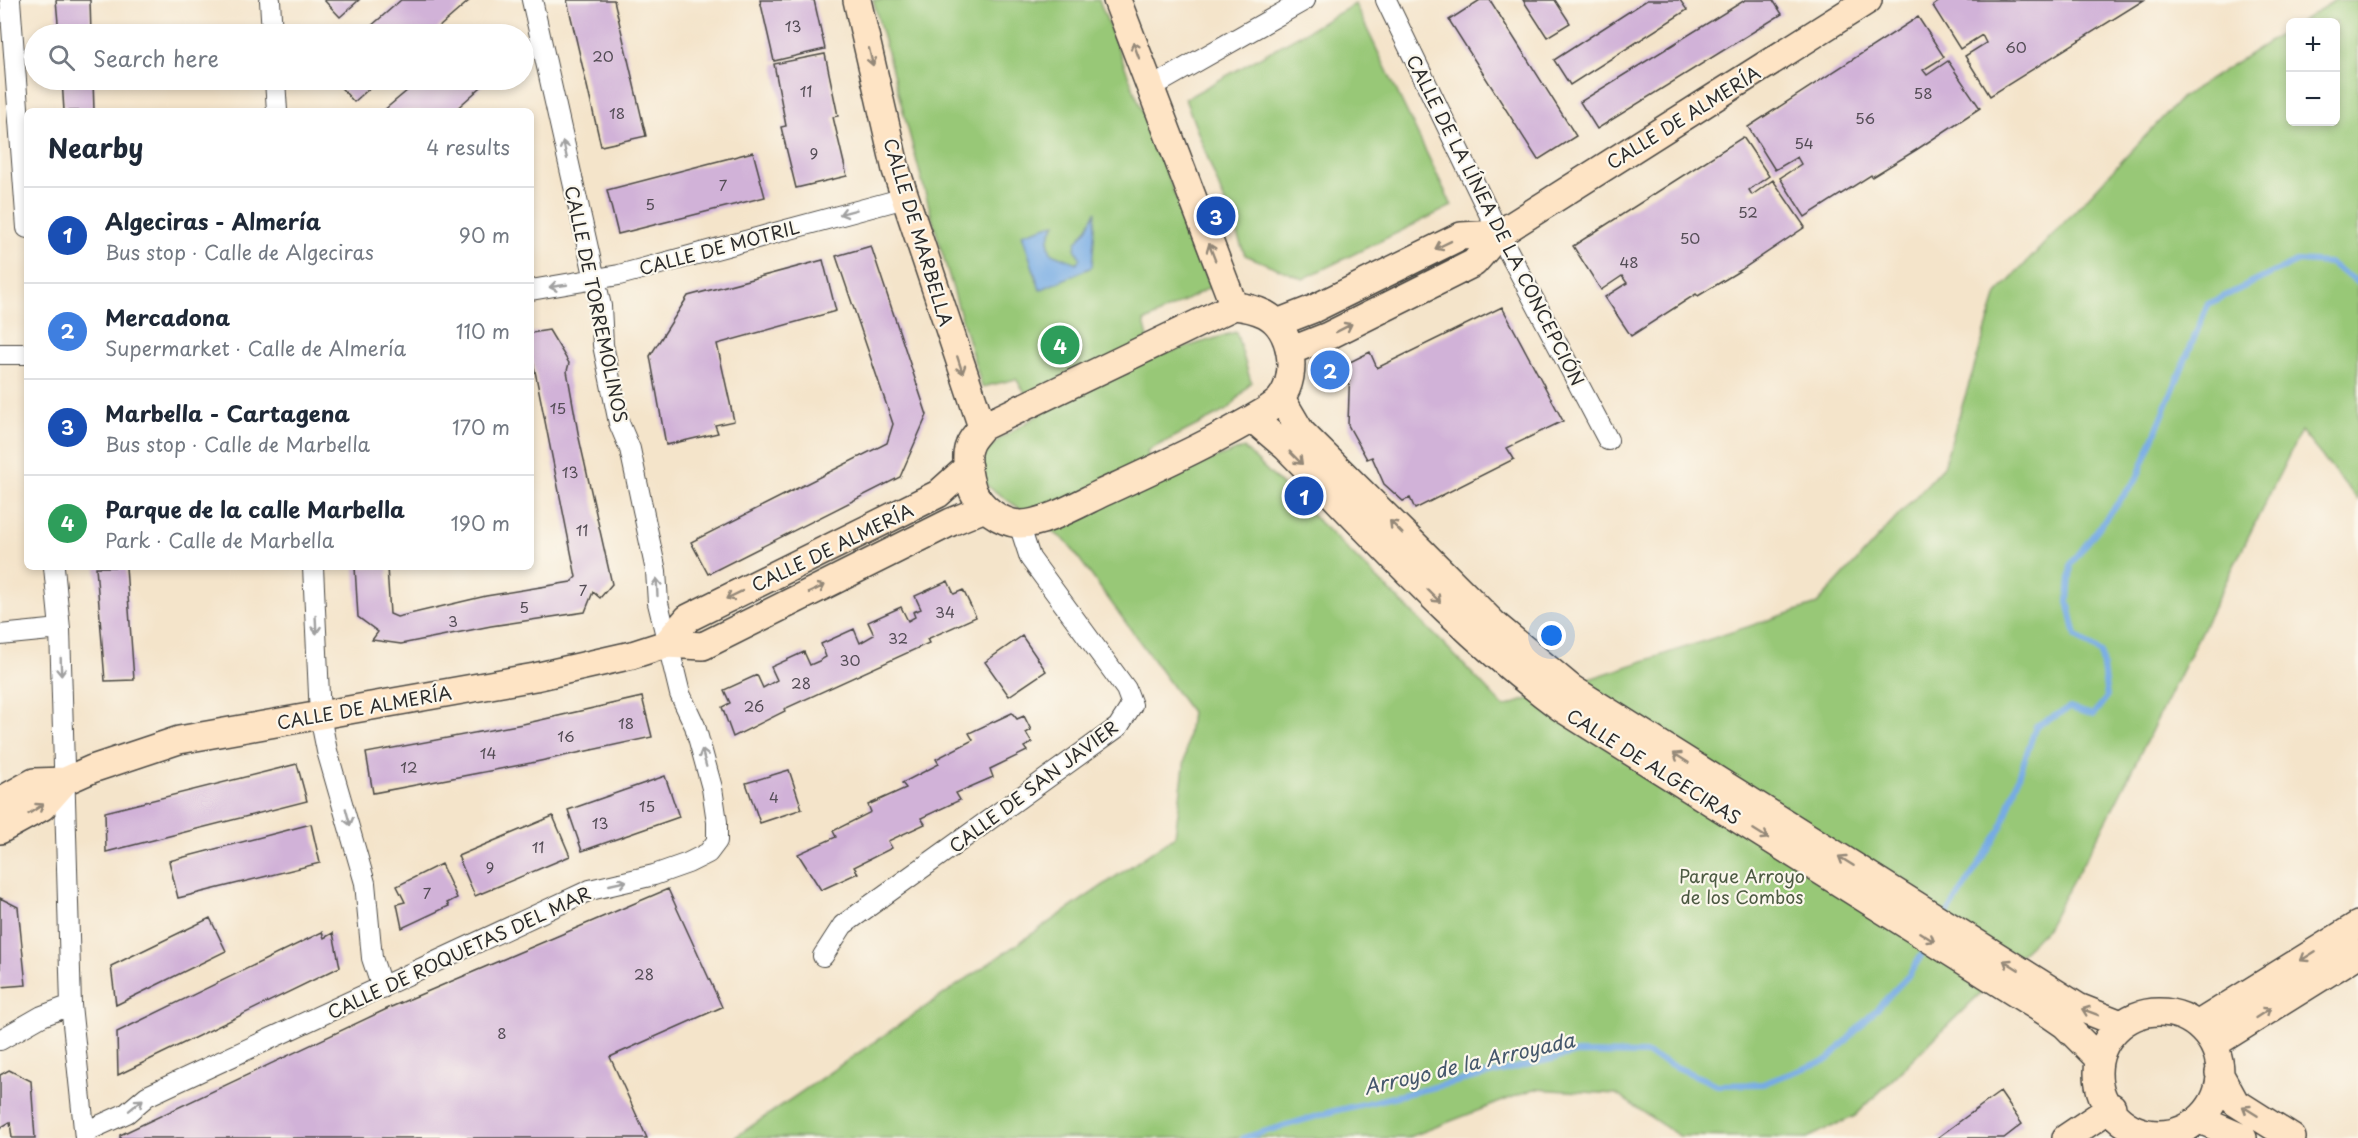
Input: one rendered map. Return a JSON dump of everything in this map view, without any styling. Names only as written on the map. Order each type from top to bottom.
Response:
[{"type":"street","points":[[10,0],[8,76],[24,204]]},
{"type":"street","points":[[270,0],[271,24]]},
{"type":"street","name":"CALLE DE TORREMOLINOS","points":[[532,0],[601,306],[603,345],[619,423],[633,460],[656,571],[658,603],[666,644]]},
{"type":"street","name":"CALLE DE MARBELLA","points":[[857,0],[896,170],[982,427]]},
{"type":"street","points":[[1117,0],[1234,306]]},
{"type":"street","points":[[1150,88],[1305,0]]},
{"type":"street","name":"CALLE DE LA LÍNEA DE LA CONCEPCIÓN","points":[[1386,0],[1499,234],[1608,440]]},
{"type":"street","name":"CALLE DE ALMERÍA","points":[[1290,351],[1328,336],[1473,263],[1499,234],[1868,0]]},
{"type":"street","points":[[276,90],[277,108]]},
{"type":"street","name":"CALLE DE MOTRIL","points":[[534,290],[595,280],[905,198]]},
{"type":"street","name":"CALLE DE ALMERÍA","points":[[1278,323],[1313,309],[1461,236],[1499,234]]},
{"type":"street","points":[[1234,306],[1251,308],[1278,323],[1290,351],[1287,384],[1281,398],[1253,419],[1072,507],[1032,522],[1019,524],[999,518],[985,508],[976,497],[970,484],[968,447],[982,427],[1234,306]]},
{"type":"street","points":[[0,354],[24,354]]},
{"type":"street","name":"CALLE DE ALGECIRAS","points":[[1281,398],[1301,432],[1494,624],[1524,666],[1560,707],[2055,1005],[2078,1007],[2121,1024]]},
{"type":"street","name":"CALLE DE ALGECIRAS","points":[[1253,419],[1286,447],[1479,642],[1524,666]]},
{"type":"street","name":"CALLE DE ALMERÍA","points":[[666,644],[688,618],[938,494],[968,467]]},
{"type":"street","name":"CALLE DE ALMERÍA","points":[[65,781],[92,769],[179,740],[535,677],[632,655],[666,644],[703,646],[951,522],[985,508]]},
{"type":"street","name":"CALLE DE SAN JAVIER","points":[[824,956],[843,926],[1118,727],[1132,705],[1126,689],[1030,558],[1019,524]]},
{"type":"street","points":[[54,570],[60,629],[71,1005],[85,1135]]},
{"type":"street","points":[[313,570],[321,716],[327,751],[366,883],[372,958],[382,988]]},
{"type":"street","points":[[0,635],[60,629]]},
{"type":"street","name":"CALLE DE ROQUETAS DEL MAR","points":[[85,1135],[127,1113],[147,1096],[590,890],[654,874],[688,863],[708,853],[717,841],[712,788],[696,726],[680,694],[666,644]]},
{"type":"street","points":[[0,801],[34,782],[65,781]]},
{"type":"street","points":[[0,830],[42,807],[65,781]]},
{"type":"street","points":[[2205,1035],[2358,925]]},
{"type":"street","points":[[2205,1035],[2358,954]]},
{"type":"street","points":[[0,1040],[42,1016],[71,1005]]},
{"type":"street","name":"CALLE DE ALGECIRAS","points":[[2055,1005],[2065,1024],[2098,1058]]},
{"type":"street","points":[[2141,1014],[2180,1017],[2205,1035],[2218,1057],[2219,1073],[2211,1105],[2200,1119],[2175,1133],[2155,1136],[2132,1128],[2100,1094],[2097,1076],[2098,1058],[2105,1042],[2121,1024],[2141,1014]]},
{"type":"street","points":[[2219,1073],[2235,1102],[2292,1138]]},
{"type":"street","points":[[2066,1138],[2112,1107]]},
{"type":"street","points":[[2200,1119],[2243,1138]]},
{"type":"green space","name":"Parque Arroyo de los Combos","points":[[873,0],[1099,0],[1211,287],[1144,322],[1153,357],[1236,332],[1251,382],[1229,409],[1147,451],[1155,480],[1244,448],[1443,643],[1504,707],[1817,604],[1943,467],[1997,294],[2182,97],[2286,31],[2286,126],[2340,126],[2340,18],[2306,18],[2335,0],[2358,0],[2358,500],[2301,431],[2107,820],[2046,929],[1855,1116],[1807,1138],[1679,1136],[1616,1094],[1534,1089],[1407,1138],[734,1138],[1175,836],[1191,712],[1067,542],[986,485],[981,457],[998,440],[1040,414],[1016,379],[982,387],[934,225]]},
{"type":"green space","points":[[1355,4],[1452,206],[1303,279],[1245,255],[1185,99]]},
{"type":"water","points":[[1096,211],[1092,267],[1040,290],[1022,234],[1056,223],[1049,238],[1051,253],[1077,263],[1080,258],[1075,248],[1077,241],[1087,229]]},
{"type":"building","points":[[56,0],[90,0],[91,24],[58,24]]},
{"type":"building","points":[[324,0],[359,0],[340,17]]},
{"type":"building","points":[[401,0],[470,0],[442,24],[373,24]]},
{"type":"building","points":[[567,0],[614,0],[646,136],[601,146]]},
{"type":"building","points":[[760,0],[814,0],[825,49],[774,61]]},
{"type":"building","points":[[1480,0],[1490,0],[1576,136],[1538,160],[1449,20]]},
{"type":"building","points":[[1523,0],[1555,0],[1570,23],[1547,37]]},
{"type":"building","points":[[1647,0],[1680,0],[1687,10],[1570,85],[1554,60]]},
{"type":"building","points":[[1745,0],[1773,0],[1782,14],[1597,129],[1580,102]]},
{"type":"building","points":[[1941,0],[2144,0],[1990,96],[1965,56],[1986,43],[1982,35],[1960,49],[1933,6]]},
{"type":"building","points":[[1918,17],[1944,57],[1923,70],[1927,75],[1948,61],[1980,108],[1916,150],[1872,177],[1871,175],[1805,217],[1780,178],[1801,164],[1797,157],[1775,170],[1748,127]]},
{"type":"building","points":[[825,54],[838,116],[833,117],[847,176],[796,188],[781,127],[786,126],[774,64]]},
{"type":"building","points":[[63,90],[93,90],[94,108],[64,108]]},
{"type":"building","points":[[343,90],[368,90],[354,102]]},
{"type":"building","points":[[408,90],[478,90],[457,108],[387,108]]},
{"type":"building","points":[[1743,137],[1769,176],[1749,190],[1752,195],[1773,180],[1805,227],[1741,270],[1698,296],[1696,294],[1631,336],[1605,297],[1627,283],[1622,276],[1601,290],[1573,246]]},
{"type":"building","points":[[753,152],[765,197],[618,234],[607,190]]},
{"type":"building","points":[[871,246],[927,415],[900,477],[708,574],[691,542],[887,443],[893,424],[836,256]]},
{"type":"building","points":[[823,260],[836,311],[717,344],[734,421],[715,425],[718,433],[666,445],[650,356],[688,296]]},
{"type":"building","points":[[1502,307],[1563,421],[1507,448],[1514,459],[1415,509],[1410,498],[1403,501],[1384,484],[1372,457],[1367,459],[1348,425],[1350,362],[1370,352],[1377,368]]},
{"type":"building","points":[[549,330],[569,363],[567,371],[579,438],[612,584],[600,598],[593,592],[585,612],[491,626],[401,644],[372,640],[378,632],[358,617],[355,570],[387,570],[390,614],[397,617],[486,596],[571,582],[576,577],[534,366],[534,332]]},
{"type":"building","points":[[96,570],[126,570],[134,680],[105,681]]},
{"type":"building","points":[[948,581],[954,594],[963,590],[976,617],[927,639],[929,643],[784,709],[785,711],[733,737],[722,707],[730,703],[724,690],[757,675],[763,688],[777,680],[771,667],[804,652],[810,665],[819,661],[826,657],[821,644],[854,629],[860,643],[874,635],[868,622],[901,607],[908,621],[915,617],[913,612],[921,609],[915,596]]},
{"type":"building","points":[[1022,636],[1046,671],[1009,696],[985,662]]},
{"type":"building","points":[[642,697],[652,737],[373,793],[366,753],[523,724]]},
{"type":"building","points":[[1012,713],[1017,719],[1024,716],[1031,730],[1026,733],[1032,743],[1024,747],[1027,751],[990,769],[993,777],[956,793],[960,800],[921,818],[925,824],[888,841],[892,848],[854,867],[858,873],[821,890],[798,854],[836,837],[833,831],[871,812],[868,805],[906,788],[902,783],[939,764],[936,759],[973,740],[969,733]]},
{"type":"building","points":[[297,764],[307,801],[106,852],[105,812]]},
{"type":"building","points":[[789,770],[802,809],[760,823],[746,783]]},
{"type":"building","points":[[665,776],[679,817],[582,851],[568,810]]},
{"type":"building","points":[[553,816],[570,856],[475,896],[458,856]]},
{"type":"building","points":[[311,824],[320,863],[178,898],[169,861]]},
{"type":"building","points":[[441,864],[457,898],[447,903],[449,906],[402,928],[397,904],[405,902],[397,886]]},
{"type":"building","points":[[668,889],[722,1007],[610,1057],[647,1138],[120,1138],[120,1135],[391,1007]]},
{"type":"building","points":[[0,898],[18,907],[26,985],[0,987]]},
{"type":"building","points":[[210,918],[226,951],[116,1005],[111,966]]},
{"type":"building","points":[[322,932],[324,938],[333,933],[340,967],[118,1075],[117,1032]]},
{"type":"building","points":[[9,1070],[31,1081],[35,1138],[12,1138],[10,1122],[0,1128],[0,1075]]},
{"type":"building","points":[[2000,1092],[2022,1124],[2004,1138],[1937,1138]]},
{"type":"waterway","name":"Arroyo de la Arroyada","points":[[1946,916],[2001,829],[2036,726],[2070,708],[2093,715],[2107,697],[2101,653],[2076,636],[2068,601],[2071,564],[2137,478],[2208,304],[2298,261],[2329,263],[2358,282]]},
{"type":"waterway","name":"Arroyo de la Arroyada","points":[[1243,1138],[1334,1111],[1577,1053],[1647,1054],[1717,1085],[1762,1084],[1829,1059],[1909,975],[1928,945]]},
{"type":"place","name":"Marbella - Cartagena","points":[[1216,216]]},
{"type":"place","name":"Parque de la calle Marbella","points":[[1060,345]]},
{"type":"place","name":"Mercadona","points":[[1330,370]]},
{"type":"place","name":"Algeciras - Almería","points":[[1304,496]]}]
